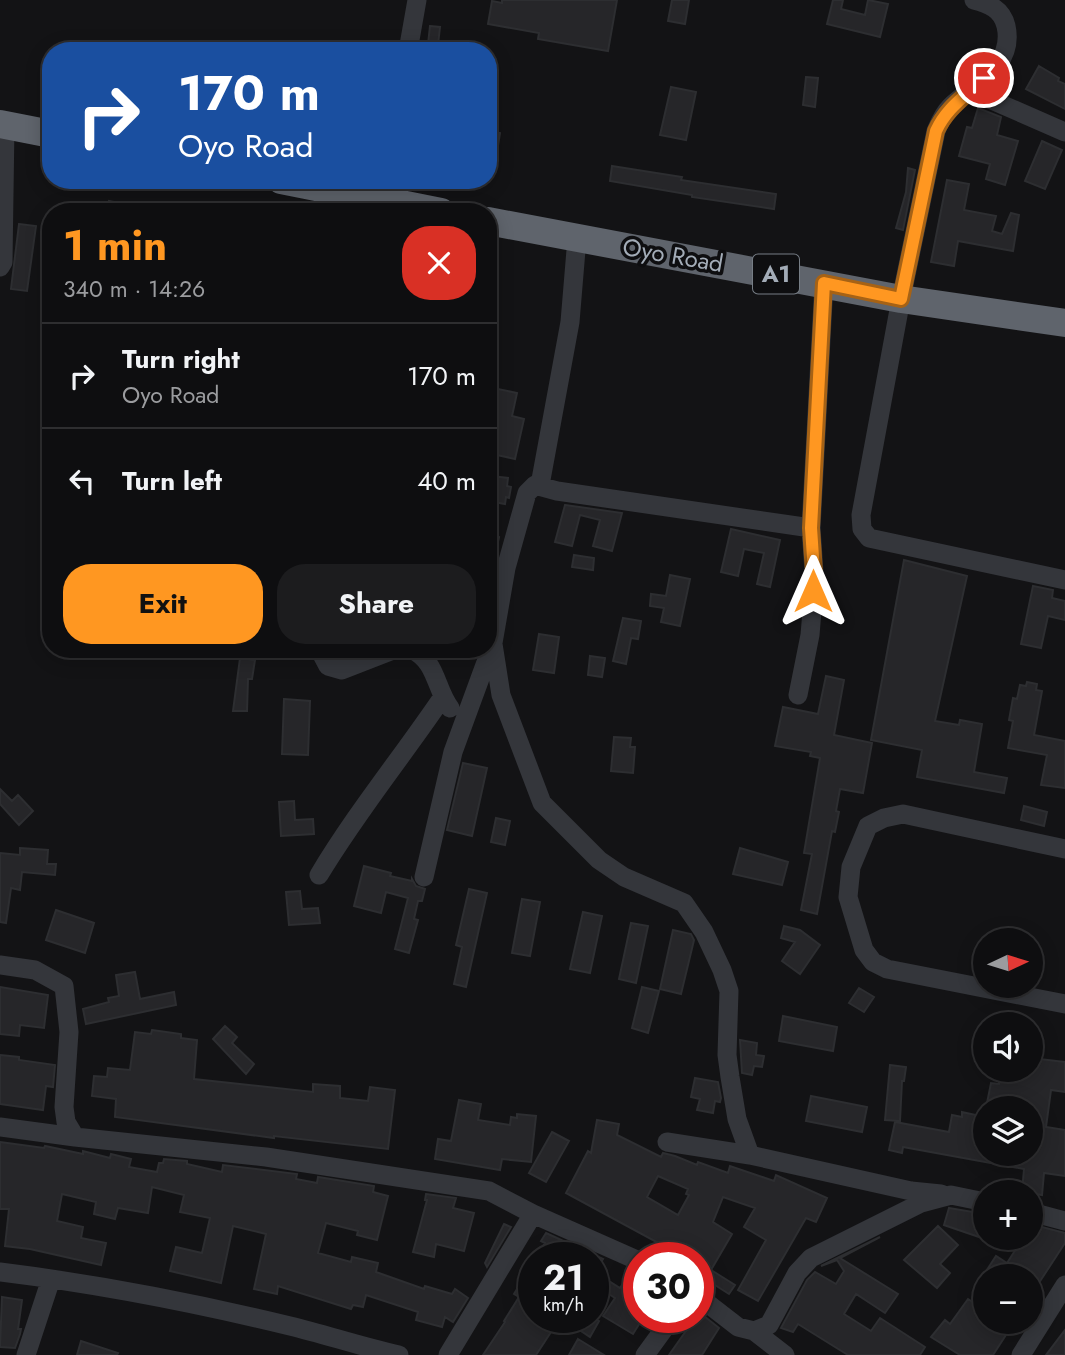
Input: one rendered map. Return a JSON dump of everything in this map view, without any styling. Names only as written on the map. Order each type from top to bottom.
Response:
[{"type":"highway","points":[[3,124],[42,132]]},
{"type":"highway","points":[[383,190],[417,203]]},
{"type":"highway","name":"Oyo Road","points":[[497,223],[901,299],[1065,323]]},
{"type":"street","points":[[410,42],[418,0]]},
{"type":"street","points":[[974,0],[992,5],[999,11],[1005,21],[1007,43],[1004,56],[971,91],[950,107],[936,131],[901,299],[861,514],[862,528],[869,538],[1065,580]]},
{"type":"street","points":[[971,91],[1065,132]]},
{"type":"street","points":[[0,267],[3,262],[3,124]]},
{"type":"street","points":[[540,485],[570,323],[577,238]]},
{"type":"street","points":[[798,695],[812,611],[814,572],[811,528],[824,283]]},
{"type":"street","points":[[497,620],[506,569],[527,493],[535,485],[557,491],[811,528]]},
{"type":"street","points":[[324,658],[328,666],[342,670],[373,658]]},
{"type":"street","points":[[425,658],[432,668],[442,698],[464,721]]},
{"type":"street","points":[[424,877],[453,752],[487,658]]},
{"type":"street","points":[[495,658],[501,695],[542,803],[599,860],[624,877],[684,903],[704,932],[729,991],[727,1055],[737,1119],[750,1155]]},
{"type":"street","points":[[319,874],[347,827],[407,750],[442,698]]},
{"type":"street","points":[[1065,849],[904,814],[884,818],[868,827],[851,867],[848,897],[864,950],[873,962],[887,969],[1065,1004]]},
{"type":"street","points":[[0,965],[35,970],[64,986],[69,1032],[65,1122],[75,1137]]},
{"type":"street","points":[[0,1127],[266,1157],[489,1191],[533,1214],[623,1254]]},
{"type":"street","points":[[667,1142],[750,1155],[911,1191],[973,1200]]},
{"type":"street","points":[[754,1331],[769,1325],[797,1273],[811,1258],[921,1203],[951,1195]]},
{"type":"street","points":[[448,1355],[533,1214]]},
{"type":"street","points":[[1043,1215],[1065,1221]]},
{"type":"street","points":[[0,1272],[170,1300],[292,1326],[399,1355]]},
{"type":"street","points":[[26,1355],[51,1279]]},
{"type":"street","points":[[1021,1355],[1065,1285]]},
{"type":"street","points":[[714,1308],[738,1327],[754,1331],[785,1355]]},
{"type":"street","points":[[645,1355],[661,1333]]},
{"type":"building","points":[[502,0],[617,0],[608,51],[538,39],[539,33],[488,24],[492,1],[502,3]]},
{"type":"building","points":[[672,0],[689,0],[685,24],[668,21]]},
{"type":"building","points":[[833,0],[843,0],[841,9],[865,15],[868,0],[888,4],[880,37],[827,24]]},
{"type":"building","points":[[430,26],[440,27],[438,42],[428,42]]},
{"type":"building","points":[[1039,66],[1065,84],[1065,109],[1026,89]]},
{"type":"building","points":[[806,77],[818,78],[815,107],[803,105]]},
{"type":"building","points":[[671,87],[696,92],[686,140],[660,135]]},
{"type":"building","points":[[978,108],[1001,117],[997,135],[1018,141],[1005,185],[986,179],[990,164],[959,156],[967,127],[972,128]]},
{"type":"building","points":[[1042,141],[1062,150],[1045,189],[1025,181]]},
{"type":"building","points":[[612,166],[682,177],[681,180],[776,194],[774,209],[610,181]]},
{"type":"building","points":[[908,168],[915,170],[903,230],[896,228],[906,192]]},
{"type":"building","points":[[947,180],[969,184],[964,210],[996,216],[992,231],[1002,234],[1011,213],[1019,215],[1013,251],[958,241],[954,266],[931,262]]},
{"type":"building","points":[[19,224],[36,226],[27,291],[11,289]]},
{"type":"building","points":[[497,389],[517,393],[512,416],[524,419],[515,459],[497,455]]},
{"type":"building","points":[[497,477],[508,478],[507,486],[511,487],[505,504],[497,503]]},
{"type":"building","points":[[565,505],[622,513],[612,551],[593,546],[600,520],[580,515],[572,546],[555,542]]},
{"type":"building","points":[[731,529],[780,540],[770,587],[757,584],[764,553],[744,549],[738,576],[721,572]]},
{"type":"building","points":[[574,555],[594,558],[593,570],[572,567]]},
{"type":"building","points":[[904,560],[967,576],[935,721],[959,725],[960,720],[982,724],[974,772],[1007,778],[1004,793],[917,777],[922,750],[871,740]]},
{"type":"building","points":[[670,575],[690,579],[680,626],[661,622],[664,608],[650,606],[651,594],[666,596]]},
{"type":"building","points":[[1033,586],[1053,590],[1052,598],[1065,601],[1065,620],[1048,616],[1041,648],[1021,644]]},
{"type":"building","points":[[623,618],[641,621],[638,639],[631,638],[626,664],[613,661]]},
{"type":"building","points":[[539,634],[559,637],[554,673],[533,670]]},
{"type":"building","points":[[590,656],[605,658],[602,677],[588,675]]},
{"type":"building","points":[[240,658],[255,660],[252,679],[248,679],[247,711],[233,711]]},
{"type":"building","points":[[826,676],[844,680],[834,735],[872,743],[863,793],[840,789],[836,811],[839,812],[835,832],[832,831],[817,914],[801,910],[812,854],[804,853],[820,758],[810,756],[811,752],[775,746],[783,707],[818,714]]},
{"type":"building","points":[[1027,682],[1037,684],[1036,690],[1042,691],[1034,735],[1065,741],[1065,788],[1041,785],[1047,755],[1008,748],[1013,721],[1009,720],[1013,698],[1017,699],[1020,685],[1026,686]]},
{"type":"building","points":[[284,699],[310,701],[308,755],[282,754]]},
{"type":"building","points":[[614,737],[631,738],[630,747],[635,747],[633,773],[611,771]]},
{"type":"building","points":[[463,763],[487,768],[472,836],[447,830]]},
{"type":"building","points":[[0,789],[12,801],[18,795],[33,811],[19,825],[0,804]]},
{"type":"building","points":[[294,801],[295,820],[313,819],[314,834],[281,836],[279,802]]},
{"type":"building","points":[[1024,806],[1047,812],[1044,826],[1021,820]]},
{"type":"building","points":[[496,818],[510,821],[505,845],[491,842]]},
{"type":"building","points":[[20,848],[48,850],[47,864],[56,864],[55,875],[22,872],[20,890],[11,888],[6,923],[0,922],[0,853],[20,855]]},
{"type":"building","points":[[740,848],[788,862],[782,885],[733,874]]},
{"type":"building","points":[[364,866],[391,873],[390,876],[412,879],[416,886],[425,889],[422,901],[418,901],[414,919],[418,920],[409,953],[395,949],[408,898],[386,892],[381,913],[354,906]]},
{"type":"building","points":[[469,889],[487,893],[466,987],[454,984],[462,947],[456,945]]},
{"type":"building","points":[[300,891],[302,909],[318,908],[320,923],[289,925],[286,892]]},
{"type":"building","points":[[522,899],[540,902],[530,956],[512,953]]},
{"type":"building","points":[[56,910],[94,923],[85,953],[46,940]]},
{"type":"building","points":[[583,912],[602,916],[590,973],[570,969]]},
{"type":"building","points":[[631,923],[648,926],[636,983],[619,979]]},
{"type":"building","points":[[784,926],[800,930],[820,945],[800,974],[782,961],[795,942],[781,938]]},
{"type":"building","points":[[673,930],[691,934],[694,940],[681,994],[660,989]]},
{"type":"building","points":[[135,972],[140,999],[174,992],[176,1005],[86,1024],[83,1009],[109,1002],[108,998],[119,996],[116,975]]},
{"type":"building","points":[[0,987],[48,995],[44,1028],[20,1025],[19,1036],[0,1034]]},
{"type":"building","points":[[642,987],[659,991],[648,1033],[632,1028]]},
{"type":"building","points":[[859,988],[874,997],[864,1012],[849,1003]]},
{"type":"building","points":[[783,1016],[837,1027],[833,1051],[779,1041]]},
{"type":"building","points":[[225,1026],[237,1037],[232,1043],[254,1064],[246,1074],[213,1039]]},
{"type":"building","points":[[152,1030],[181,1034],[181,1038],[197,1040],[194,1079],[313,1092],[313,1084],[340,1086],[340,1098],[368,1101],[370,1087],[395,1090],[388,1149],[274,1138],[115,1117],[116,1099],[92,1096],[94,1076],[107,1077],[108,1068],[130,1070],[135,1032],[151,1034]]},
{"type":"building","points":[[740,1040],[757,1043],[756,1055],[764,1056],[762,1067],[754,1066],[752,1075],[742,1073]]},
{"type":"building","points":[[0,1055],[55,1065],[53,1087],[46,1086],[43,1110],[0,1104]]},
{"type":"building","points":[[1043,1059],[1065,1062],[1065,1092],[1051,1090],[1046,1127],[1065,1130],[1065,1176],[1044,1173],[1043,1184],[1043,1180],[1023,1180],[1024,1169],[1008,1166],[1043,1166],[1043,1096],[988,1096],[991,1083],[1043,1082]]},
{"type":"building","points":[[890,1065],[906,1067],[902,1081],[900,1121],[885,1120]]},
{"type":"building","points":[[695,1078],[718,1082],[721,1098],[720,1102],[715,1101],[713,1113],[697,1110],[700,1099],[691,1097]]},
{"type":"building","points":[[811,1096],[867,1107],[862,1132],[806,1121]]},
{"type":"building","points":[[459,1100],[481,1104],[478,1120],[510,1125],[511,1117],[517,1118],[517,1114],[536,1116],[531,1162],[502,1159],[500,1170],[435,1159],[438,1139],[451,1141]]},
{"type":"building","points":[[962,1112],[973,1114],[973,1160],[903,1147],[902,1153],[889,1150],[895,1122],[949,1132],[952,1115],[962,1117]]},
{"type":"building","points":[[597,1120],[619,1124],[617,1135],[661,1157],[663,1153],[728,1173],[730,1166],[774,1181],[776,1175],[827,1198],[816,1222],[806,1218],[758,1301],[738,1290],[766,1240],[744,1227],[755,1208],[723,1197],[713,1222],[732,1234],[714,1265],[714,1242],[656,1242],[566,1193],[588,1151],[591,1153]],"holes":[[[658,1176],[688,1189],[686,1194],[689,1195],[678,1215],[647,1197]]]},
{"type":"building","points":[[552,1132],[569,1141],[546,1182],[529,1173]]},
{"type":"building","points":[[0,1142],[45,1146],[83,1154],[83,1151],[110,1158],[111,1154],[131,1159],[129,1167],[157,1172],[159,1163],[163,1163],[164,1159],[187,1161],[187,1164],[222,1172],[223,1165],[297,1174],[296,1179],[317,1183],[318,1177],[374,1186],[373,1192],[388,1196],[377,1240],[357,1235],[358,1231],[326,1223],[318,1253],[351,1262],[352,1257],[378,1263],[376,1272],[424,1289],[425,1286],[452,1294],[455,1289],[468,1298],[453,1322],[445,1317],[442,1327],[416,1320],[418,1312],[366,1295],[363,1307],[353,1305],[351,1309],[278,1286],[277,1294],[254,1289],[266,1234],[233,1226],[221,1283],[170,1271],[176,1247],[202,1253],[210,1218],[180,1212],[184,1195],[152,1187],[148,1213],[118,1208],[115,1219],[94,1214],[96,1202],[62,1194],[57,1221],[83,1227],[81,1238],[106,1243],[101,1265],[5,1246],[9,1209],[0,1209]]},
{"type":"building","points":[[426,1194],[456,1198],[453,1208],[474,1213],[464,1251],[436,1244],[434,1257],[413,1252],[427,1200]]},
{"type":"building","points":[[949,1208],[973,1212],[973,1235],[944,1225]]},
{"type":"building","points":[[504,1224],[511,1227],[487,1267],[485,1263]]},
{"type":"building","points":[[938,1226],[958,1245],[940,1264],[950,1273],[937,1288],[904,1260]]},
{"type":"building","points":[[1043,1227],[1065,1233],[1065,1243],[1043,1277],[1043,1264],[991,1264],[996,1256],[1007,1263],[1015,1250],[1043,1250]]},
{"type":"building","points":[[546,1233],[566,1242],[543,1242],[541,1241]]},
{"type":"building","points":[[880,1237],[840,1258],[898,1294],[885,1313],[856,1294],[844,1314],[871,1331],[880,1318],[925,1347],[920,1355],[848,1355],[798,1324],[793,1332],[781,1328],[807,1280],[815,1272],[836,1284],[844,1271],[837,1260],[821,1266]]},
{"type":"building","points":[[714,1272],[735,1285],[729,1294],[714,1284]]},
{"type":"building","points":[[609,1281],[620,1288],[623,1283],[623,1328],[609,1320],[609,1307],[615,1298],[609,1294]]},
{"type":"building","points":[[2,1297],[22,1300],[18,1329],[21,1329],[15,1348],[0,1347]]},
{"type":"building","points":[[518,1299],[518,1333],[550,1333],[536,1355],[483,1355]]},
{"type":"building","points":[[968,1299],[973,1302],[973,1334],[1007,1334],[993,1355],[960,1355],[931,1337],[945,1320],[950,1324]]},
{"type":"building","points":[[714,1324],[719,1328],[702,1355],[669,1355],[684,1333],[714,1333]]},
{"type":"building","points":[[1065,1330],[1065,1355],[1046,1355]]},
{"type":"building","points":[[578,1339],[604,1355],[569,1355]]},
{"type":"building","points":[[81,1341],[118,1353],[77,1355]]},
{"type":"route","points":[[813,591],[811,528],[824,283],[901,299],[936,131],[950,107],[984,78]]}]
